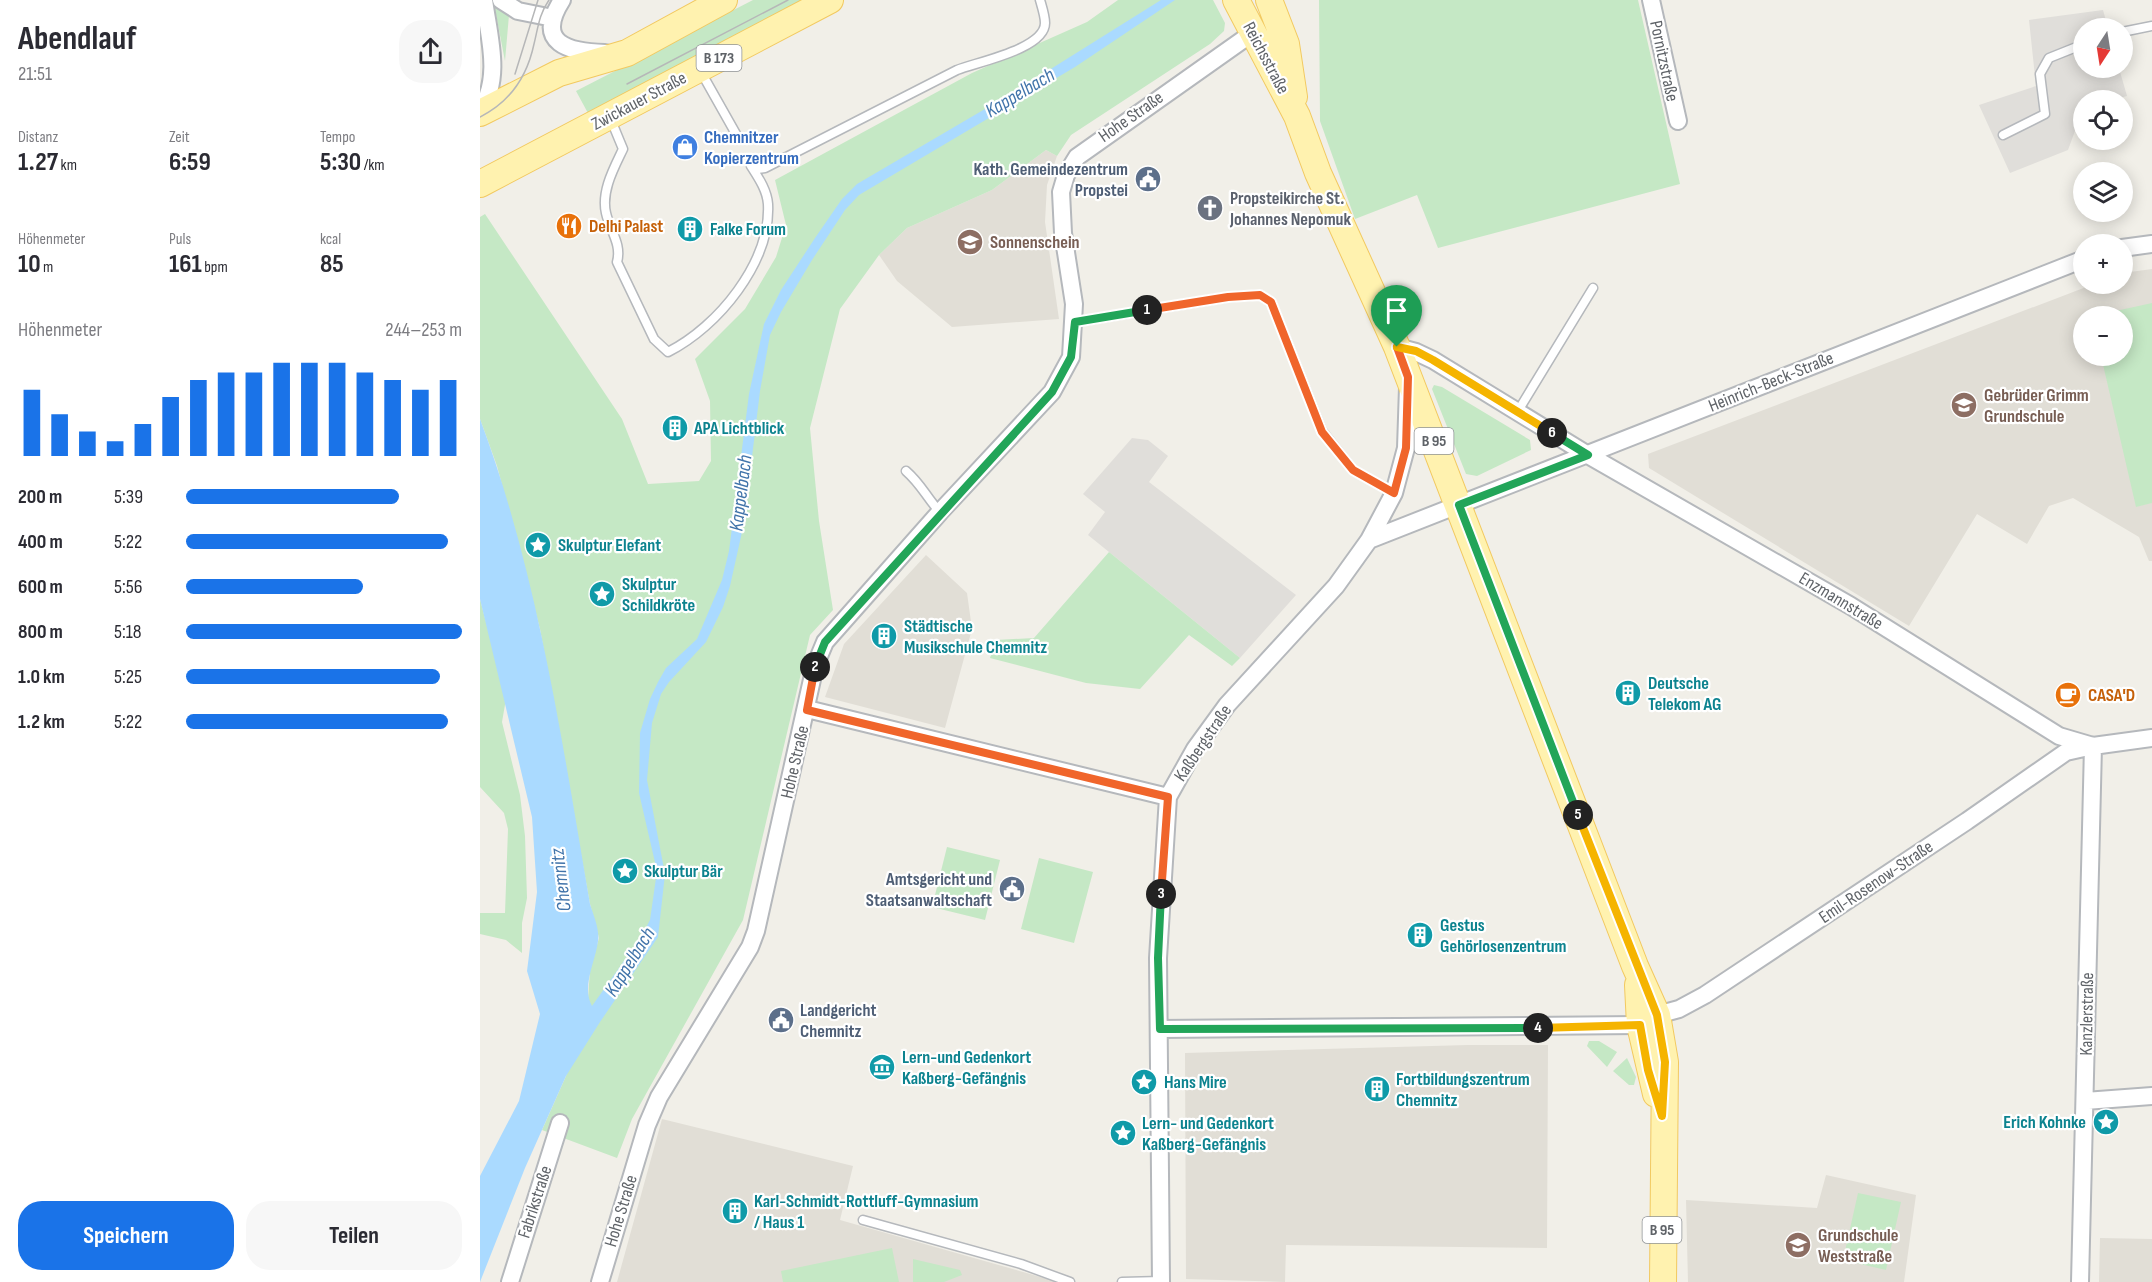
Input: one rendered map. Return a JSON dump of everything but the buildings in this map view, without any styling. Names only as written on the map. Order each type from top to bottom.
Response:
[{"type":"main road","name":"B 173","points":[[480,112],[559,73],[627,53],[724,0]]},
{"type":"main road","name":"Zwickauer Straße","points":[[480,184],[830,0]]},
{"type":"main road","name":"Reichsstraße","points":[[1236,0],[1251,34],[1297,116],[1318,173],[1397,347],[1637,970],[1648,1020],[1648,1070],[1662,1116],[1663,1282]]},
{"type":"main road","name":"Reichsstraße","points":[[1269,0],[1286,44],[1297,116]]},
{"type":"street","points":[[480,112],[491,94],[494,80],[484,0]]},
{"type":"street","points":[[501,0],[518,10],[553,18]]},
{"type":"street","points":[[562,0],[553,18],[554,36],[557,43],[579,52],[627,53]]},
{"type":"street","name":"Pornitzstraße","points":[[1651,0],[1677,121]]},
{"type":"street","name":"Hohe Straße","points":[[600,1282],[647,1125],[659,1097],[750,947],[756,931],[815,666],[825,642],[940,512],[1052,392],[1071,357],[1075,322],[1061,192],[1066,175],[1077,157],[1251,34]]},
{"type":"street","points":[[2133,247],[2152,244]]},
{"type":"street","name":"Heinrich-Beck-Straße","points":[[1459,505],[2073,263]]},
{"type":"street","name":"Enzmannstraße","points":[[1397,347],[1416,351],[1433,360],[1588,455],[1832,595],[2059,736],[2093,746]]},
{"type":"street","name":"Kaßbergstraße","points":[[1161,1282],[1158,958],[1168,797],[1195,749],[1227,705],[1336,586],[1369,540],[1394,493],[1406,448],[1408,377]]},
{"type":"street","points":[[1369,540],[1459,505]]},
{"type":"street","points":[[807,710],[1168,797]]},
{"type":"street","name":"Emil-Rosenow-Straße","points":[[1160,1029],[1648,1020],[1679,1010],[1705,995],[1967,822],[2066,752],[2152,738]]},
{"type":"street","name":"Kanzlerstraße","points":[[2080,1282],[2093,746]]},
{"type":"street","points":[[2085,1101],[2152,1095]]},
{"type":"street","name":"Fabrikstraße","points":[[510,1282],[560,1123]]},
{"type":"lane","points":[[609,117],[623,150],[605,197],[605,212],[620,251],[617,262],[654,339],[668,352],[695,336],[722,311],[745,280],[755,259],[767,221],[768,204],[766,193],[751,162],[757,169],[765,168],[957,70],[981,60],[1006,54],[1032,42],[1041,34],[1045,23],[1040,0]]},
{"type":"lane","points":[[2133,30],[2152,26]]},
{"type":"lane","points":[[2002,135],[2044,114],[2040,74],[2049,58],[2073,48]]},
{"type":"lane","points":[[699,68],[736,134]]},
{"type":"lane","points":[[1518,411],[1593,288]]},
{"type":"lane","points":[[1075,322],[1216,299],[1260,295],[1271,302],[1322,432],[1353,470],[1394,493]]},
{"type":"lane","points":[[906,471],[921,483],[928,499],[940,512]]},
{"type":"lane","points":[[863,1220],[1021,1264],[1070,1282]]},
{"type":"lane","points":[[1122,1282],[1161,1282]]},
{"type":"shaded area","points":[[2103,10],[2105,18],[2073,18],[2073,78],[2122,78],[2125,90],[2073,90],[2073,136],[2068,150],[2010,173],[1979,105],[2036,86],[2029,20]]},
{"type":"shaded area","name":"Sonnenschein","points":[[1046,150],[1057,156],[1047,185],[1045,222],[1059,319],[952,327],[897,281],[879,255],[907,228],[992,190]]},
{"type":"shaded area","name":"Gebrüder Grimm Grundschule","points":[[2152,269],[2152,561],[2149,561],[2139,537],[2073,498],[2049,506],[2027,544],[1977,514],[1909,626],[1649,468],[1648,454],[2073,292],[2073,294],[2133,294],[2133,272]]},
{"type":"shaded area","points":[[1132,438],[1148,440],[1168,456],[1149,482],[1296,595],[1240,658],[1088,535],[1105,512],[1083,494]]},
{"type":"shaded area","points":[[926,555],[967,593],[972,629],[945,728],[825,697],[844,644]]},
{"type":"shaded area","points":[[1548,1045],[1547,1248],[1286,1245],[1285,1282],[1186,1279],[1185,1053]]},
{"type":"shaded area","points":[[662,1119],[853,1166],[840,1220],[1058,1282],[617,1282]]},
{"type":"shaded area","name":"Grundschule Weststraße","points":[[1826,1175],[1916,1195],[1904,1282],[1688,1282],[1686,1200],[1817,1208]]},
{"type":"shaded area","points":[[2100,1238],[2152,1239],[2152,1282],[2099,1282]]},
{"type":"green space","points":[[753,0],[804,0],[589,115],[576,91]]},
{"type":"green space","points":[[1118,0],[1213,0],[1225,23],[1224,31],[1210,44],[1071,135],[1057,156],[1046,150],[992,190],[907,228],[879,255],[840,309],[810,428],[819,521],[833,610],[810,635],[743,920],[632,1119],[617,1158],[542,1130],[566,1076],[588,999],[590,970],[599,938],[590,904],[540,629],[497,466],[480,419],[480,217],[485,214],[622,419],[648,484],[699,481],[711,461],[710,401],[695,359],[745,309],[776,257],[786,225],[775,180],[972,73],[1087,22]]},
{"type":"green space","points":[[1319,0],[1638,0],[1680,184],[1438,248],[1417,195],[1355,219],[1320,121]]},
{"type":"green space","points":[[494,4],[509,15],[505,61]]},
{"type":"green space","points":[[2152,303],[2152,503],[2136,507],[2103,366],[2133,366],[2133,307]]},
{"type":"green space","points":[[1434,385],[1442,387],[1530,440],[1531,450],[1477,476],[1466,474],[1432,389]]},
{"type":"green space","points":[[1109,552],[1240,658],[1232,666],[1189,635],[1140,689],[1086,683],[990,658],[996,640],[1034,638]]},
{"type":"green space","points":[[480,599],[506,699],[502,722],[520,795],[525,836],[527,898],[522,923],[522,953],[506,940],[480,934],[480,913],[505,913],[508,829],[504,813],[480,787]]},
{"type":"green space","points":[[947,847],[1000,860],[985,920],[932,907]]},
{"type":"green space","points":[[1039,858],[1093,872],[1074,943],[1021,929]]},
{"type":"green space","points":[[1589,1041],[1599,1041],[1617,1052],[1607,1067],[1587,1046]]},
{"type":"green space","points":[[1627,1058],[1636,1077],[1634,1085],[1629,1085],[1613,1071]]},
{"type":"green space","points":[[1858,1193],[1901,1202],[1886,1270],[1843,1260]]},
{"type":"green space","points":[[892,1248],[899,1282],[783,1282],[781,1271]]},
{"type":"green space","points":[[913,1259],[960,1270],[962,1275],[944,1282],[913,1282]]},
{"type":"water","points":[[1161,0],[1175,0],[1075,67],[859,195],[845,210],[781,312],[770,335],[760,391],[744,523],[730,586],[723,607],[706,642],[669,682],[661,694],[652,723],[647,780],[665,874],[658,937],[566,1076],[525,1168],[480,1282],[480,1176],[519,1101],[540,1014],[527,971],[537,892],[532,817],[480,599],[480,419],[518,537],[558,720],[590,904],[598,932],[588,990],[592,1006],[641,937],[650,920],[657,871],[639,793],[640,733],[650,699],[658,682],[666,668],[697,639],[722,580],[729,551],[749,394],[764,324],[781,290],[842,199],[857,184],[1014,92]]},
{"type":"tram line","points":[[515,74],[538,0]]},
{"type":"tram line","points":[[480,117],[500,104],[522,78],[531,56],[541,16],[549,0]]},
{"type":"tram line","points":[[627,84],[788,0]]},
{"type":"place","name":"Chemnitzer Kopierzentrum","points":[[685,147]]},
{"type":"place","name":"Kath. Gemeindezentrum Propstei","points":[[1148,179]]},
{"type":"place","name":"Propsteikirche St. Johannes Nepomuk","points":[[1210,208]]},
{"type":"place","name":"Delhi Palast","points":[[569,226]]},
{"type":"place","name":"Falke Forum","points":[[690,229]]},
{"type":"place","name":"Sonnenschein","points":[[970,242]]},
{"type":"place","name":"Gebrüder Grimm Grundschule","points":[[1964,405]]},
{"type":"place","name":"APA Lichtblick","points":[[675,428]]},
{"type":"place","name":"Skulptur Elefant","points":[[538,545]]},
{"type":"place","name":"Skulptur Schildkröte","points":[[602,594]]},
{"type":"place","name":"Städtische Musikschule Chemnitz","points":[[884,636]]},
{"type":"place","name":"Deutsche Telekom AG","points":[[1628,693]]},
{"type":"place","name":"CASA'D","points":[[2068,695]]},
{"type":"place","name":"Skulptur Bär","points":[[625,871]]},
{"type":"place","name":"Amtsgericht und Staatsanwaltschaft","points":[[1012,889]]},
{"type":"place","name":"Gestus Gehörlosenzentrum","points":[[1420,935]]},
{"type":"place","name":"Landgericht Chemnitz","points":[[781,1020]]},
{"type":"place","name":"Lern-und Gedenkort Kaßberg-Gefängnis","points":[[882,1067]]},
{"type":"place","name":"Hans Mire","points":[[1144,1082]]},
{"type":"place","name":"Fortbildungszentrum Chemnitz","points":[[1377,1089]]},
{"type":"place","name":"Erich Kohnke","points":[[2106,1122]]},
{"type":"place","name":"Lern- und Gedenkort Kaßberg-Gefängnis","points":[[1123,1133]]},
{"type":"place","name":"Karl-Schmidt-Rottluff-Gymnasium / Haus 1","points":[[735,1211]]},
{"type":"place","name":"Grundschule Weststraße","points":[[1798,1245]]},
{"type":"route","points":[[1260,295],[1271,302],[1322,432],[1353,470],[1394,493],[1406,448],[1408,377],[1397,347],[1416,351],[1433,360],[1588,455],[1459,505],[1635,966],[1657,1015],[1665,1062],[1662,1116],[1648,1070],[1640,1025],[1566,1028],[1160,1029],[1158,958],[1168,797],[807,710],[815,666],[825,642],[940,512],[1052,392],[1071,357],[1075,322],[1228,297],[1260,295]]},
{"type":"water label","name":"Kappelbach","points":[[1020,93]]},
{"type":"water label","name":"Kappelbach","points":[[741,493]]},
{"type":"water label","name":"Chemnitz","points":[[561,880]]},
{"type":"water label","name":"Kappelbach","points":[[630,962]]}]
